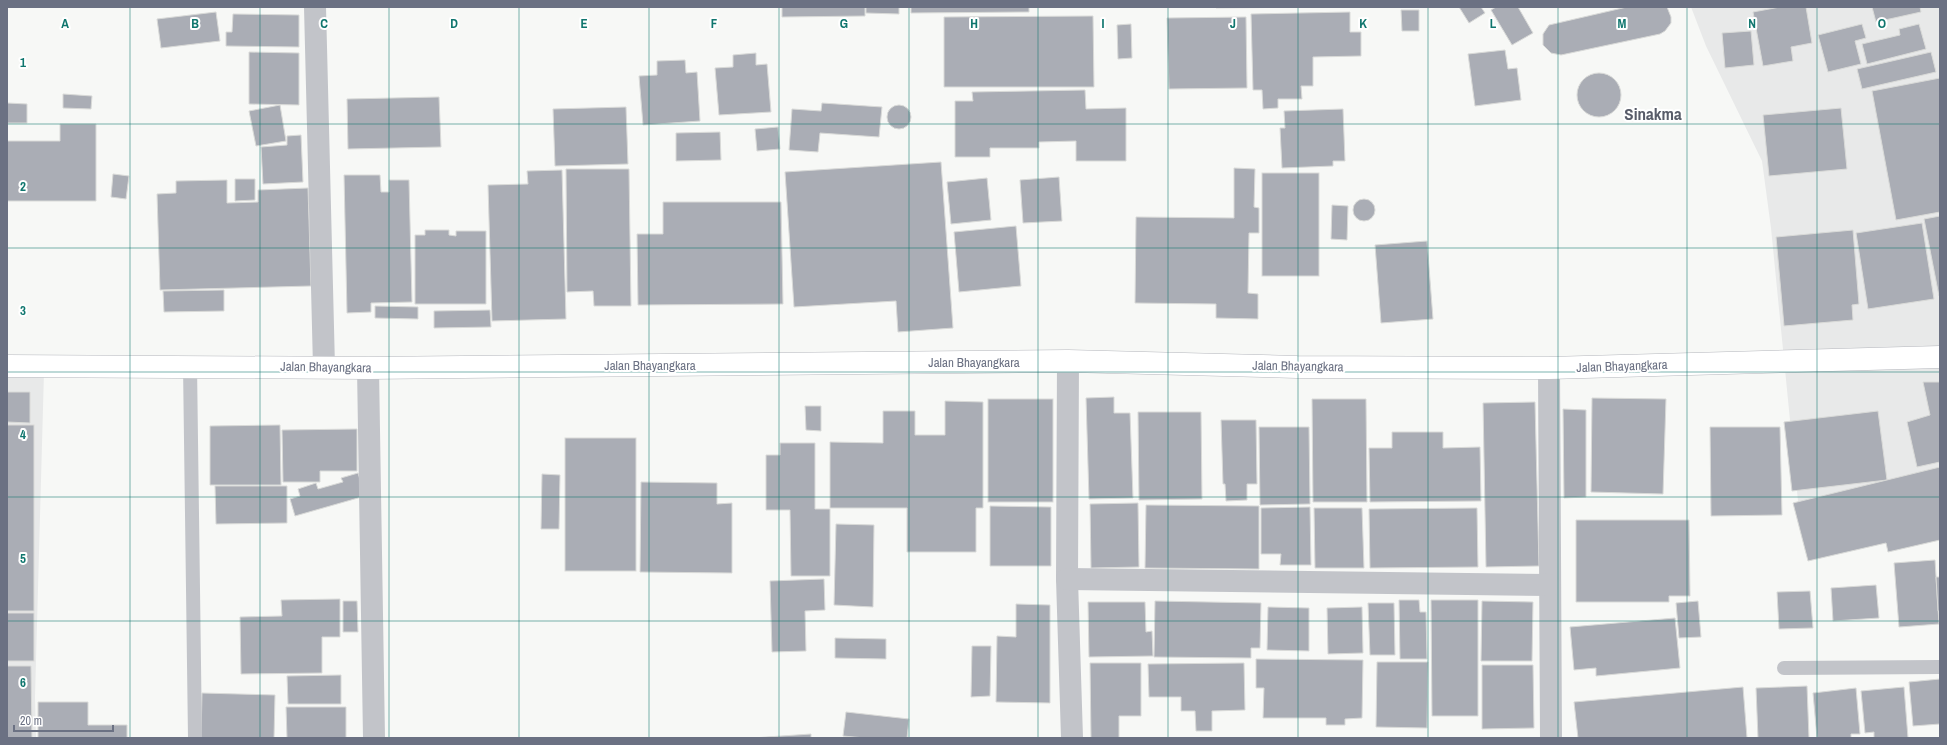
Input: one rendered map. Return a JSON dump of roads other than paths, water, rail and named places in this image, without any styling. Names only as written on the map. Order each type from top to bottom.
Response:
[{"type":"main road","name":"Jalan Bhayangkara","points":[[7,366],[190,365],[368,368],[1068,362],[1297,367],[1549,368],[1940,356]]},
{"type":"street","points":[[315,7],[324,367]]},
{"type":"street","points":[[1068,362],[1067,579],[1072,738]]},
{"type":"street","points":[[368,368],[374,738]]},
{"type":"street","points":[[1549,368],[1551,738]]},
{"type":"street","points":[[1067,579],[1550,585]]},
{"type":"lane","points":[[190,365],[195,738]]},
{"type":"lane","points":[[1784,668],[1940,667]]},
{"type":"district","name":"Sinakma","points":[[1653,113]]}]
